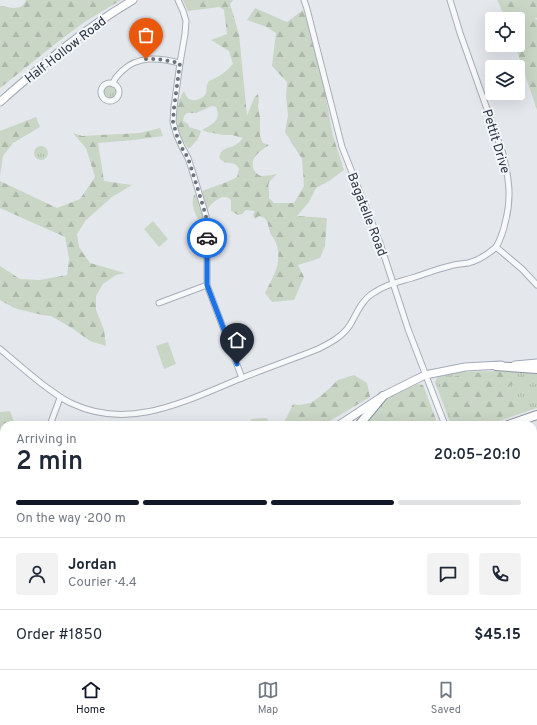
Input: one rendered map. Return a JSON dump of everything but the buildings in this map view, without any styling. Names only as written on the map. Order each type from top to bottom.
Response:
[{"type":"highway","points":[[496,366],[537,368]]},
{"type":"highway","points":[[362,421],[383,396]]},
{"type":"highway","points":[[520,421],[537,415]]},
{"type":"main road","name":"Half Hollow Road","points":[[0,102],[39,68],[85,32],[133,0]]},
{"type":"main road","points":[[345,421],[383,396],[425,375],[465,367],[537,363]]},
{"type":"street","points":[[178,0],[186,21],[173,122],[177,136],[188,158],[206,216],[207,285],[242,378]]},
{"type":"street","name":"Bagatelle Road","points":[[304,0],[342,147],[380,242],[408,329],[443,421]]},
{"type":"street","name":"Pettit Drive","points":[[450,0],[460,33],[501,147],[508,174],[510,194],[508,212],[496,247]]},
{"type":"street","points":[[113,84],[115,78],[125,68],[135,62],[146,59],[157,59],[180,63]]},
{"type":"street","points":[[0,349],[60,398],[74,405],[102,413],[116,415],[147,413],[165,408],[333,342],[343,334],[366,298],[374,292],[393,283],[450,266],[469,263],[479,259],[496,247],[522,269],[537,285]]},
{"type":"street","points":[[159,303],[207,285]]},
{"type":"street","points":[[51,421],[60,398]]},
{"type":"green space","points":[[26,0],[121,0],[86,21],[0,88],[0,6],[15,8],[22,6]]},
{"type":"green space","points":[[183,0],[233,0],[230,4],[239,34],[247,116],[254,98],[258,94],[260,136],[263,143],[269,145],[256,155],[253,166],[254,170],[261,176],[277,174],[268,185],[269,198],[274,203],[294,203],[304,186],[302,159],[285,132],[288,115],[286,96],[287,82],[272,66],[276,33],[267,27],[247,20],[255,8],[287,22],[303,10],[317,49],[333,136],[344,170],[316,188],[309,202],[297,216],[327,218],[325,246],[320,258],[298,265],[304,277],[294,300],[272,302],[265,293],[278,263],[278,250],[264,218],[259,216],[255,219],[253,215],[255,211],[246,210],[242,214],[238,215],[231,211],[231,200],[226,197],[219,199],[209,207],[207,215],[210,226],[202,226],[194,211],[194,195],[237,177],[239,169],[237,166],[232,163],[224,162],[219,157],[225,149],[235,145],[243,138],[202,130],[215,122],[217,119],[218,112],[216,107],[212,106],[196,113],[187,113],[184,116],[183,121],[188,124],[189,127],[201,131],[198,139],[190,148],[188,148],[179,133],[177,108],[184,91],[186,96],[191,100],[200,99],[206,93],[209,81],[222,74],[233,64],[229,51],[211,40],[227,34],[224,10],[219,7],[188,11]]},
{"type":"green space","points":[[497,0],[537,0],[537,18],[535,18],[537,20],[537,110],[525,75],[525,60],[520,60],[517,52],[525,52],[525,12],[503,12]]},
{"type":"green space","points":[[110,84],[116,86],[118,92],[116,98],[110,100],[104,98],[102,92],[104,86]]},
{"type":"green space","points":[[36,117],[40,127],[13,143],[3,156],[0,176],[0,131]]},
{"type":"green space","points":[[160,128],[163,136],[98,143],[104,181],[132,185],[112,197],[86,220],[77,234],[79,247],[90,263],[125,273],[116,275],[103,284],[96,296],[96,310],[104,330],[106,346],[90,341],[72,328],[51,316],[14,308],[0,300],[0,266],[20,279],[40,280],[67,275],[69,258],[65,237],[0,208],[0,181],[57,208],[80,199],[95,177],[86,148],[73,133],[82,136],[140,133]]},
{"type":"green space","points":[[38,146],[44,146],[48,150],[48,156],[44,160],[38,160],[34,156],[34,150]]},
{"type":"green space","points":[[153,221],[168,239],[159,247],[144,229]]},
{"type":"green space","points":[[168,342],[176,364],[164,369],[156,346]]},
{"type":"green space","points":[[495,371],[537,373],[537,408],[499,421],[450,421],[435,382],[438,376],[460,372]]},
{"type":"green space","points":[[501,372],[514,383],[509,386],[507,395],[517,409],[490,421],[453,421],[439,381],[464,374]]},
{"type":"green space","points":[[354,375],[367,383],[370,397],[330,421],[285,421],[293,404],[299,405],[311,403],[338,380]]},
{"type":"green space","points":[[418,384],[423,385],[436,421],[367,421],[378,406],[390,397]]},
{"type":"green space","points":[[10,411],[14,421],[0,421],[0,412]]},
{"type":"green space","points":[[267,418],[268,421],[250,421],[252,419]]},
{"type":"way so far","points":[[146,59],[167,60],[180,63],[173,122],[177,136],[188,158],[206,216],[207,238]]},
{"type":"route","points":[[207,238],[207,285],[237,364]]}]
